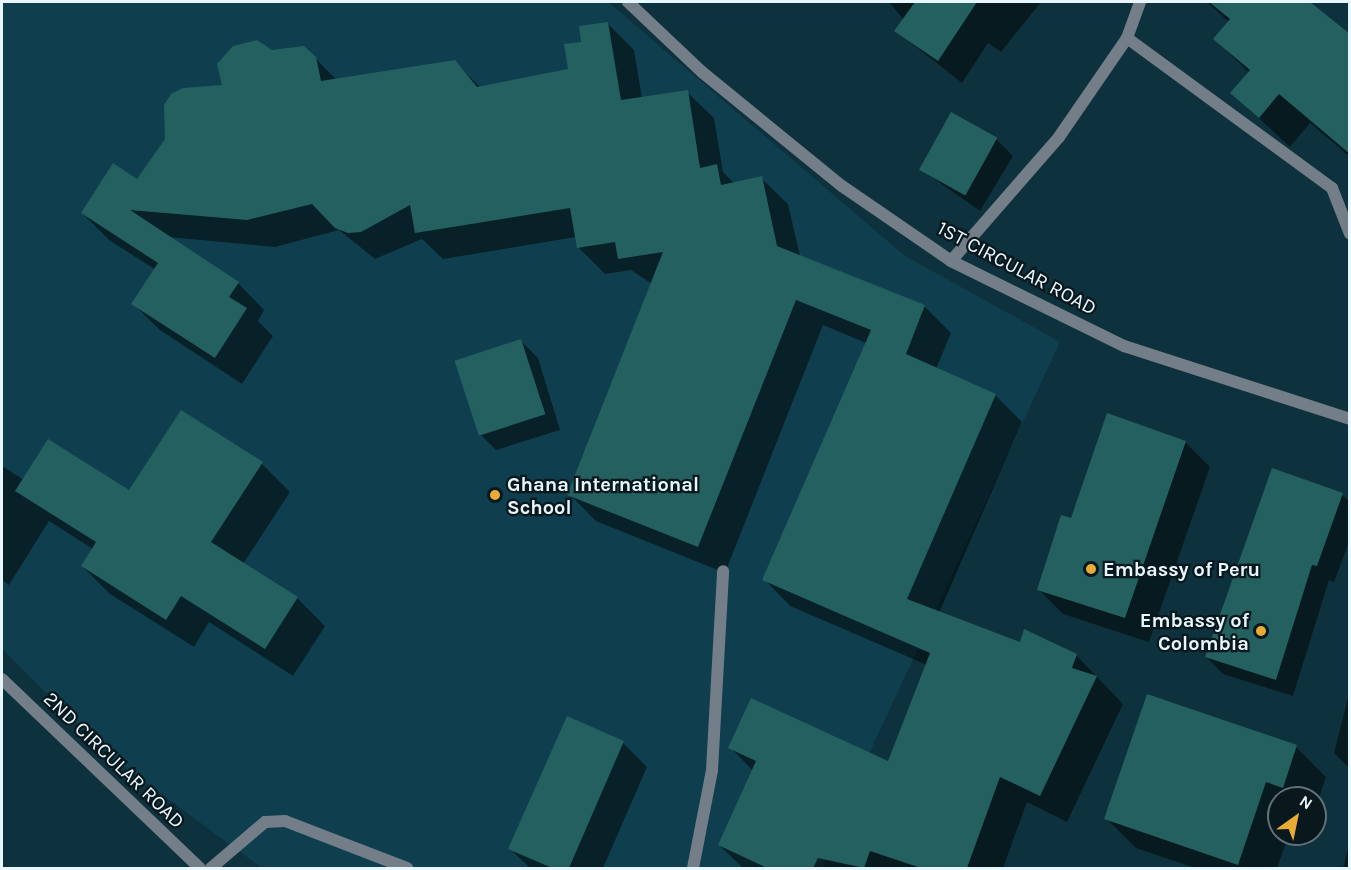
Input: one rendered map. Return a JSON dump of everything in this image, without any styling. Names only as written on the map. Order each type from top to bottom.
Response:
[{"type":"street","name":"1ST CIRCULAR ROAD","points":[[628,2],[702,72],[842,186],[951,261],[1124,346],[1350,419]]},
{"type":"street","points":[[951,261],[1059,137],[1127,38],[1140,2]]},
{"type":"street","points":[[1127,38],[1332,188],[1350,234]]},
{"type":"street","points":[[693,868],[712,770],[723,571]]},
{"type":"street","name":"2ND CIRCULAR ROAD","points":[[2,680],[200,868]]},
{"type":"street","points":[[212,868],[265,822],[285,821],[407,868]]},
{"type":"shaded area","name":"Ghana International School","points":[[2,2],[608,2],[905,256],[1060,342],[867,758],[822,868],[262,868],[111,757],[2,649]]},
{"type":"building","points":[[915,2],[977,2],[938,61],[894,31]]},
{"type":"building","points":[[1209,2],[1310,2],[1350,34],[1350,154],[1279,94],[1259,118],[1230,93],[1250,70],[1213,39],[1230,19]]},
{"type":"building","points":[[608,22],[621,100],[688,90],[700,168],[717,164],[721,185],[762,176],[777,246],[925,305],[906,354],[996,394],[907,599],[1020,642],[1024,629],[1077,654],[1072,668],[1097,676],[1040,796],[1000,777],[967,868],[921,868],[870,851],[864,868],[818,858],[813,868],[767,868],[718,845],[756,761],[728,748],[751,698],[888,761],[930,653],[762,580],[871,330],[796,300],[698,547],[567,495],[663,252],[618,259],[615,242],[577,248],[570,208],[415,233],[410,205],[361,232],[348,233],[335,228],[312,204],[247,220],[130,210],[239,282],[229,297],[247,308],[215,358],[131,304],[158,263],[81,213],[113,163],[137,179],[165,139],[164,105],[171,94],[183,88],[222,85],[217,64],[233,46],[257,40],[272,50],[304,46],[316,57],[321,81],[455,60],[477,87],[568,69],[564,44],[581,42],[579,26]]},
{"type":"building","points":[[951,112],[997,138],[965,195],[919,170]]},
{"type":"building","points":[[521,339],[545,414],[479,436],[454,361]]},
{"type":"building","points":[[181,410],[263,462],[211,542],[298,597],[265,649],[181,596],[166,620],[81,566],[96,542],[15,491],[48,439],[129,490]]},
{"type":"building","points":[[1107,413],[1186,441],[1125,618],[1037,590],[1061,515],[1071,518]]},
{"type":"building","points":[[1272,468],[1343,493],[1317,566],[1312,565],[1276,680],[1205,657]]},
{"type":"building","points":[[1147,694],[1297,745],[1284,786],[1266,782],[1238,865],[1104,819]]},
{"type":"building","points":[[567,716],[624,741],[569,868],[552,868],[508,849]]},
{"type":"place","name":"Ghana International School","points":[[495,495]]},
{"type":"place","name":"Embassy of Peru","points":[[1091,569]]},
{"type":"place","name":"Embassy of Colombia","points":[[1261,631]]}]
